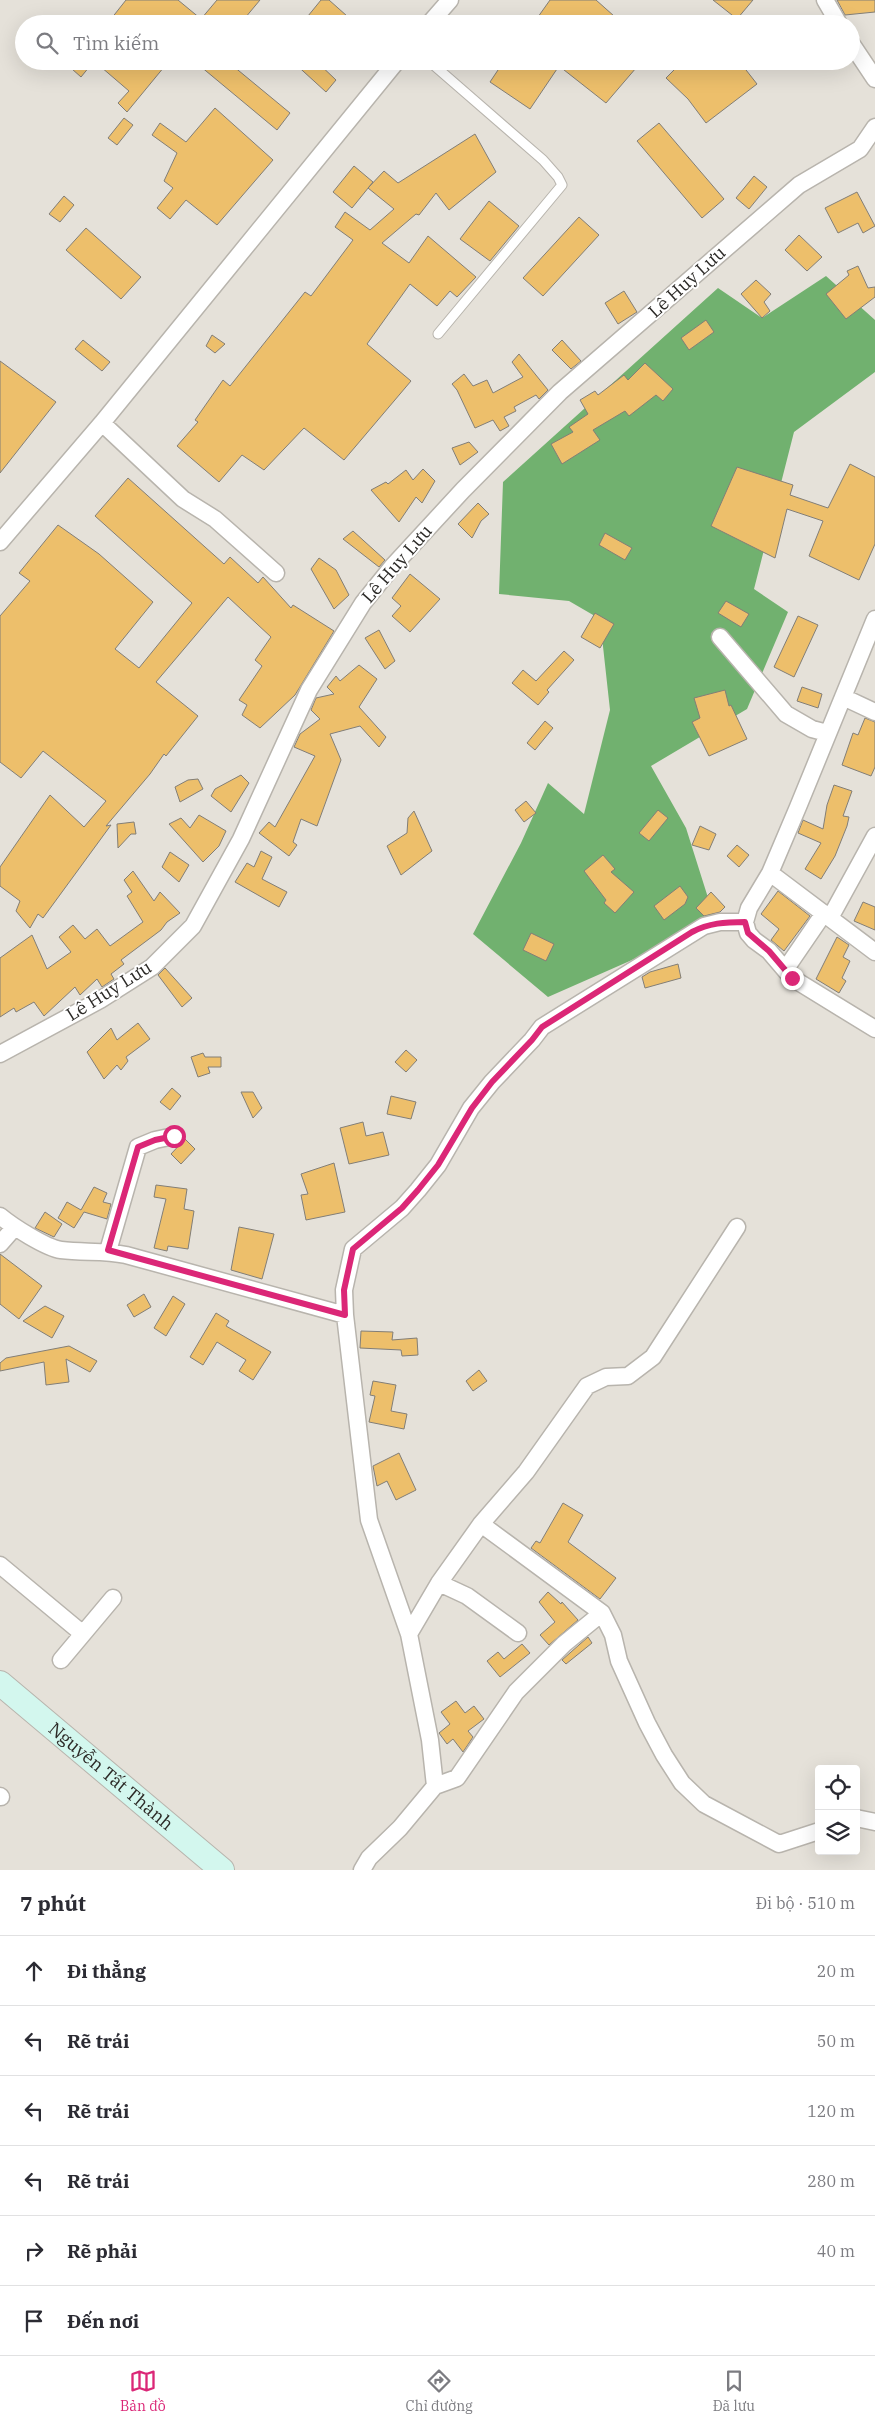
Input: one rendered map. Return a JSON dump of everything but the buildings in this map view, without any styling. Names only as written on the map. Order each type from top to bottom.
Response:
[{"type":"main road","name":"Nguyễn Tất Thành","points":[[0,1684],[222,1870]]},
{"type":"street","points":[[437,15],[450,0]]},
{"type":"street","points":[[825,0],[834,15]]},
{"type":"street","points":[[860,54],[873,71]]},
{"type":"street","points":[[0,542],[102,423],[389,70]]},
{"type":"street","name":"Lê Huy Lưu","points":[[0,1054],[100,1000],[152,967],[193,926],[241,839],[309,690],[363,603],[392,567],[463,490],[560,392],[799,185],[860,149],[875,128]]},
{"type":"street","points":[[102,423],[183,499],[215,519],[276,572]]},
{"type":"street","points":[[875,619],[770,873],[749,908],[745,922],[748,933],[769,951],[784,970],[800,984],[875,1029]]},
{"type":"street","points":[[720,637],[786,714],[812,729],[828,734]]},
{"type":"street","points":[[844,697],[875,712]]},
{"type":"street","points":[[784,970],[827,916],[875,836]]},
{"type":"street","points":[[770,873],[875,952]]},
{"type":"street","points":[[435,1786],[430,1740],[409,1634],[370,1520],[345,1315],[344,1290],[353,1249],[402,1208],[418,1190],[438,1165],[472,1108],[492,1082],[542,1027],[704,926],[720,922],[745,922]]},
{"type":"street","points":[[108,1250],[138,1147],[155,1140],[174,1136]]},
{"type":"street","points":[[0,1216],[14,1228],[59,1250],[108,1250],[345,1315]]},
{"type":"street","points":[[409,1634],[439,1583],[481,1524],[526,1472],[560,1421],[587,1386],[606,1377],[628,1376],[653,1357],[737,1227]]},
{"type":"street","points":[[0,1244],[14,1228]]},
{"type":"street","points":[[481,1524],[602,1613],[613,1635],[619,1661],[647,1723],[664,1755],[682,1783],[704,1804],[779,1844],[815,1831]]},
{"type":"street","points":[[0,1565],[83,1634]]},
{"type":"street","points":[[439,1583],[468,1596],[518,1633]]},
{"type":"street","points":[[62,1660],[113,1598]]},
{"type":"street","points":[[362,1870],[369,1858],[400,1828],[435,1786],[457,1778],[516,1692],[564,1644],[602,1613]]},
{"type":"street","points":[[860,1819],[875,1822]]},
{"type":"lane","points":[[438,334],[562,185],[558,177],[543,160],[439,70]]},
{"type":"green space","points":[[826,276],[875,320],[875,372],[794,432],[754,589],[788,612],[747,709],[651,766],[686,828],[716,923],[548,997],[473,934],[521,843],[548,783],[584,814],[610,710],[600,619],[569,601],[499,594],[503,482],[718,288],[762,318]]},
{"type":"route","points":[[174,1136],[155,1140],[138,1147],[108,1250],[345,1315],[344,1290],[349,1258],[353,1249],[402,1208],[418,1190],[438,1165],[472,1108],[492,1082],[542,1027],[662,953],[692,932],[704,926],[720,922],[745,922],[748,933],[769,951],[792,978]]}]
